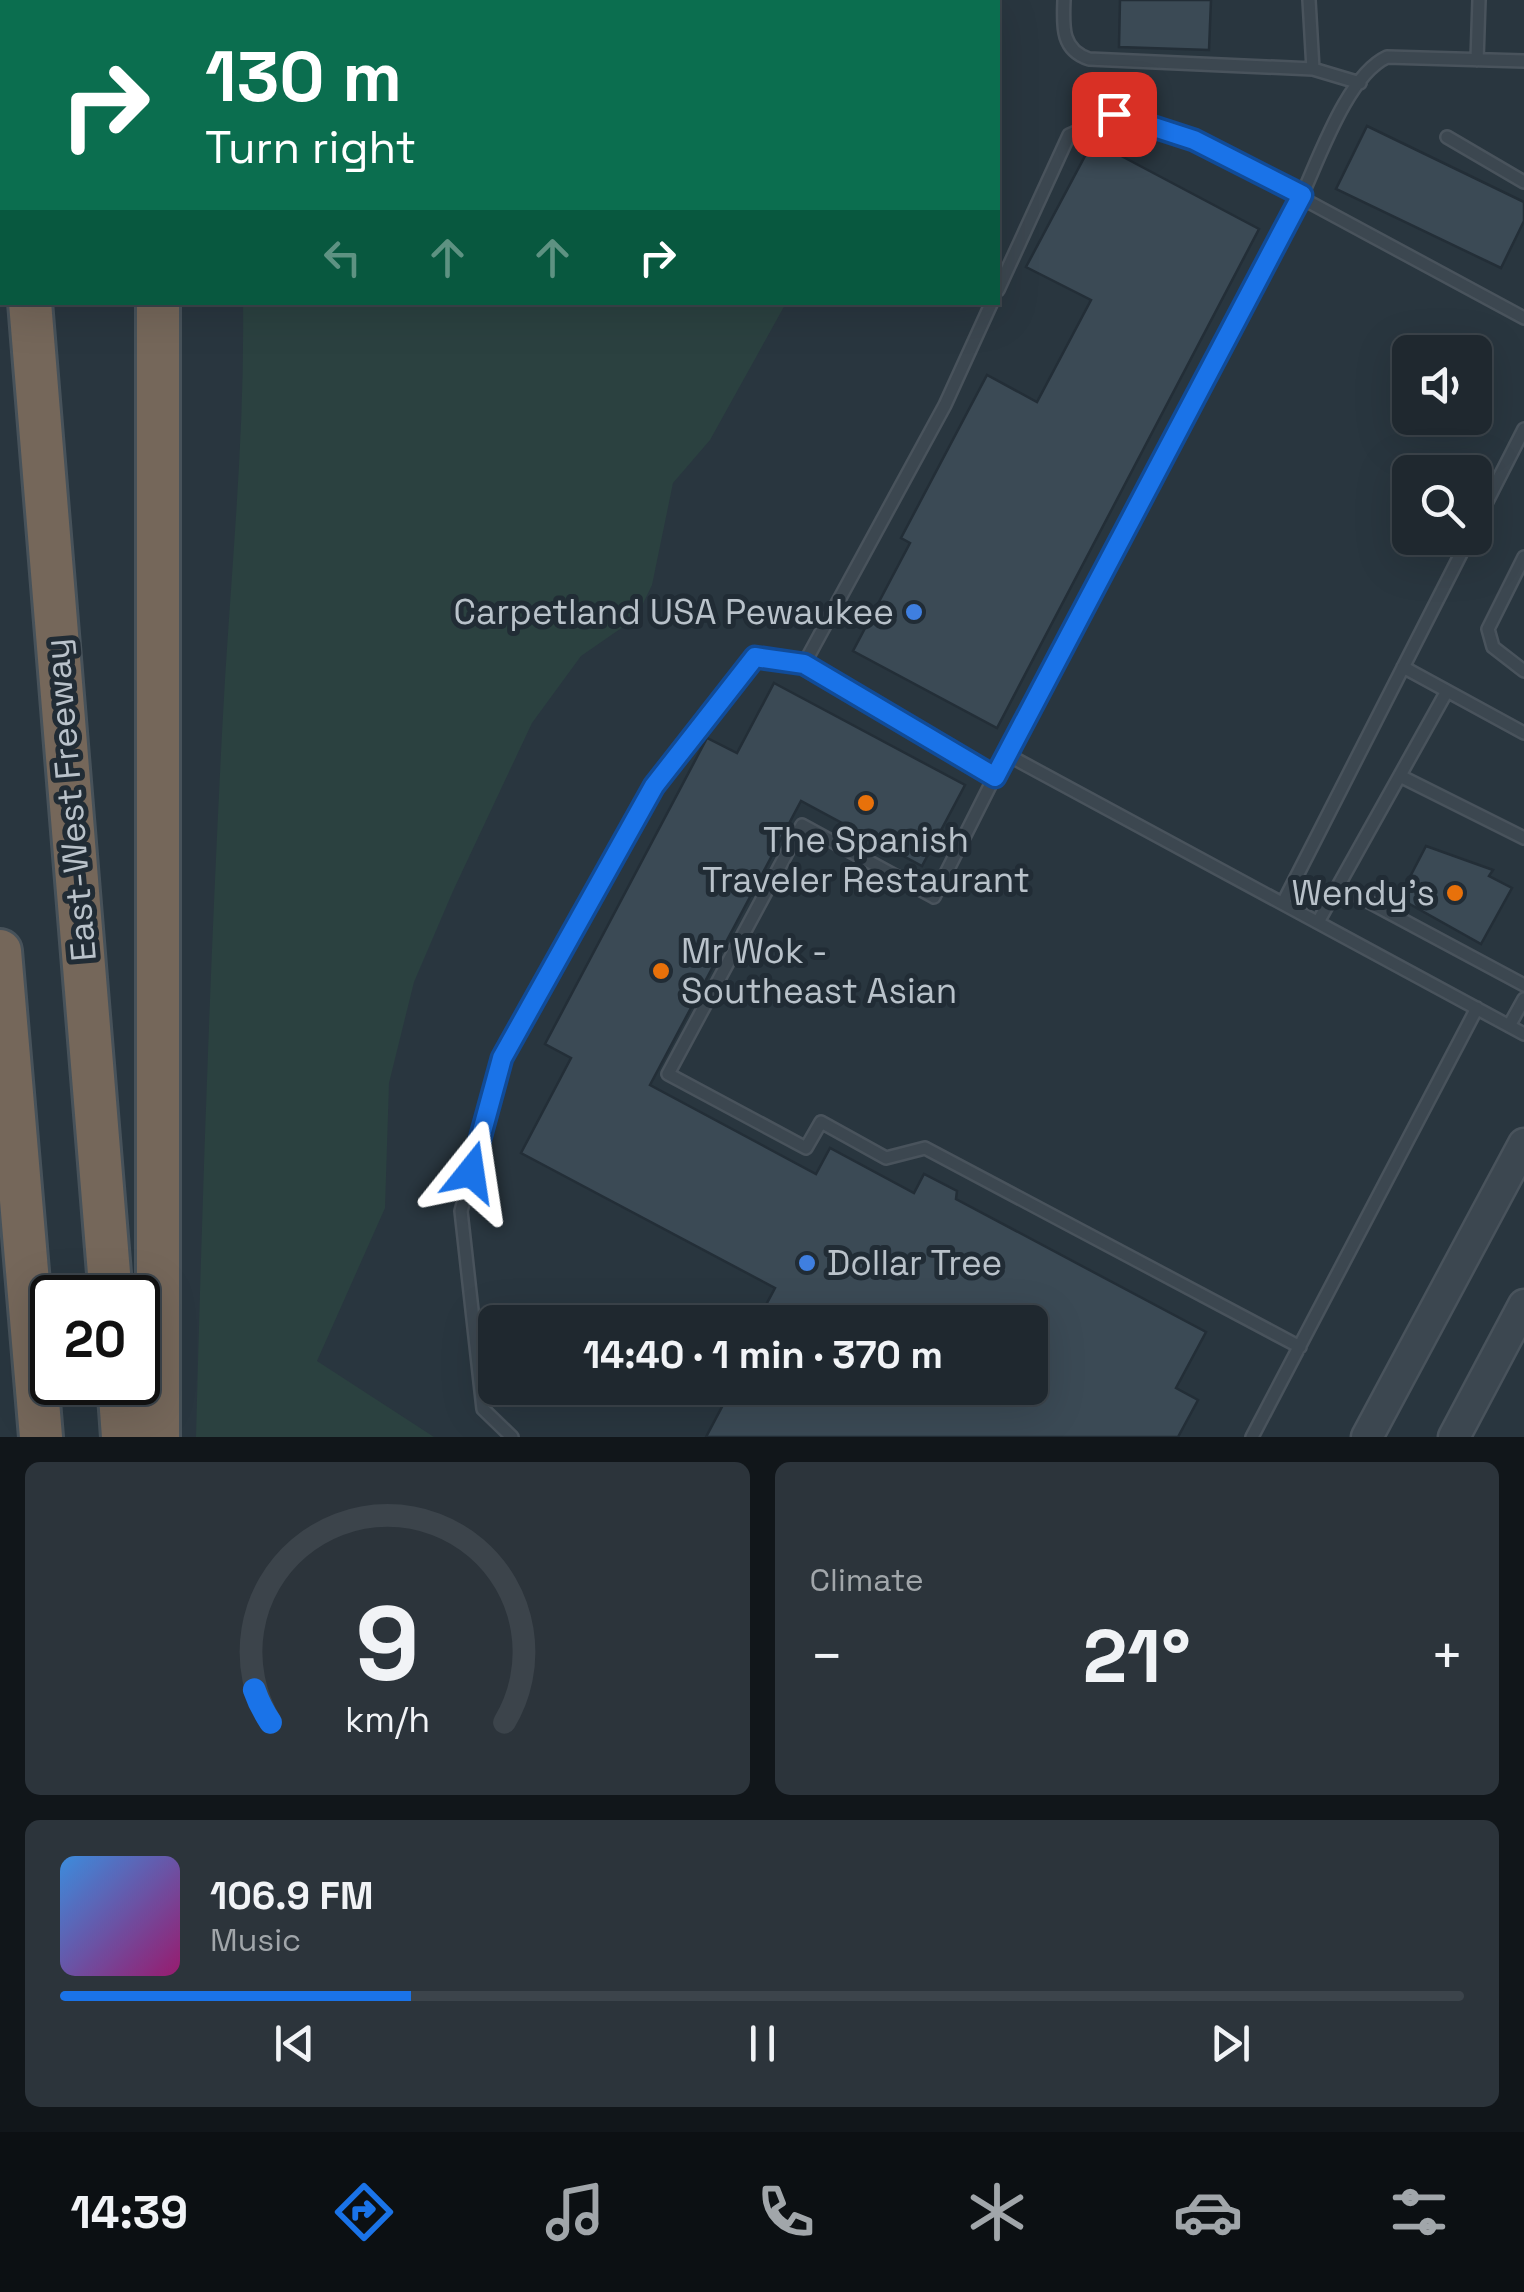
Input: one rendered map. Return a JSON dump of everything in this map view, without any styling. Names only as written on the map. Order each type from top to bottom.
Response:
[{"type":"highway","name":"East-West Freeway","points":[[30,305],[110,1275]]},
{"type":"highway","points":[[158,305],[158,1437]]},
{"type":"highway","points":[[0,951],[41,1437]]},
{"type":"highway","points":[[121,1405],[123,1437]]},
{"type":"street","points":[[1368,1437],[1524,1144]]},
{"type":"street","points":[[1454,1437],[1524,1305]]},
{"type":"lane","points":[[1064,0],[1067,43],[1075,55],[1089,59],[1313,69],[1360,82]]},
{"type":"lane","points":[[1310,0],[1313,69]]},
{"type":"lane","points":[[1477,60],[1479,0]]},
{"type":"lane","points":[[1300,1347],[925,1148],[886,1158],[821,1122],[806,1148],[668,1074],[802,824],[934,897],[1302,195],[1347,100],[1360,82],[1387,56],[1524,62]]},
{"type":"lane","points":[[1000,286],[1070,135],[1114,114],[1194,140],[1524,318]]},
{"type":"lane","points":[[1447,136],[1524,182]]},
{"type":"lane","points":[[804,664],[945,405],[991,305]]},
{"type":"lane","points":[[1492,492],[1524,429]]},
{"type":"lane","points":[[1283,903],[1460,555]]},
{"type":"lane","points":[[1524,558],[1518,585],[1488,629],[1493,647],[1524,671]]},
{"type":"lane","points":[[512,1437],[483,1410],[461,1211],[502,1058],[654,786],[755,657],[804,664],[995,777]]},
{"type":"lane","points":[[1403,667],[1524,733]]},
{"type":"lane","points":[[1318,922],[1447,691]]},
{"type":"lane","points":[[1006,754],[1524,1034]]},
{"type":"lane","points":[[1400,776],[1524,838]]},
{"type":"lane","points":[[1341,886],[1524,985]]},
{"type":"lane","points":[[1510,1026],[1524,999]]},
{"type":"lane","points":[[1252,1437],[1476,1008]]},
{"type":"green space","points":[[243,305],[785,305],[710,440],[673,483],[652,585],[636,618],[581,656],[532,723],[414,982],[389,1083],[385,1208],[317,1361],[434,1437],[196,1437],[214,909]]},
{"type":"building","points":[[1120,0],[1211,0],[1209,50],[1119,47]]},
{"type":"building","points":[[1367,126],[1524,202],[1524,221],[1501,268],[1336,189]]},
{"type":"building","points":[[1093,141],[1259,229],[997,728],[853,651],[910,543],[901,538],[987,375],[1037,402],[1091,300],[1026,267]]},
{"type":"building","points":[[774,683],[965,785],[922,866],[801,801],[650,1085],[816,1174],[830,1148],[914,1193],[924,1174],[957,1191],[956,1199],[1206,1332],[1176,1388],[1198,1400],[1178,1437],[706,1437],[723,1405],[1048,1405],[1048,1305],[766,1305],[775,1288],[521,1153],[571,1058],[545,1044],[707,738],[737,753]]},
{"type":"building","name":"Wendy's","points":[[1426,846],[1493,870],[1489,876],[1512,888],[1481,944],[1399,898]]},
{"type":"place","name":"Carpetland USA Pewaukee","points":[[914,612]]},
{"type":"place","name":"The Spanish Traveler Restaurant","points":[[866,803]]},
{"type":"place","name":"Wendy's","points":[[1455,893]]},
{"type":"place","name":"Mr Wok - Southeast Asian","points":[[661,971]]},
{"type":"place","name":"Dollar Tree","points":[[807,1263]]},
{"type":"route","points":[[471,1172],[502,1058],[654,786],[755,657],[804,664],[995,777],[1302,195],[1194,140],[1114,114]]}]
